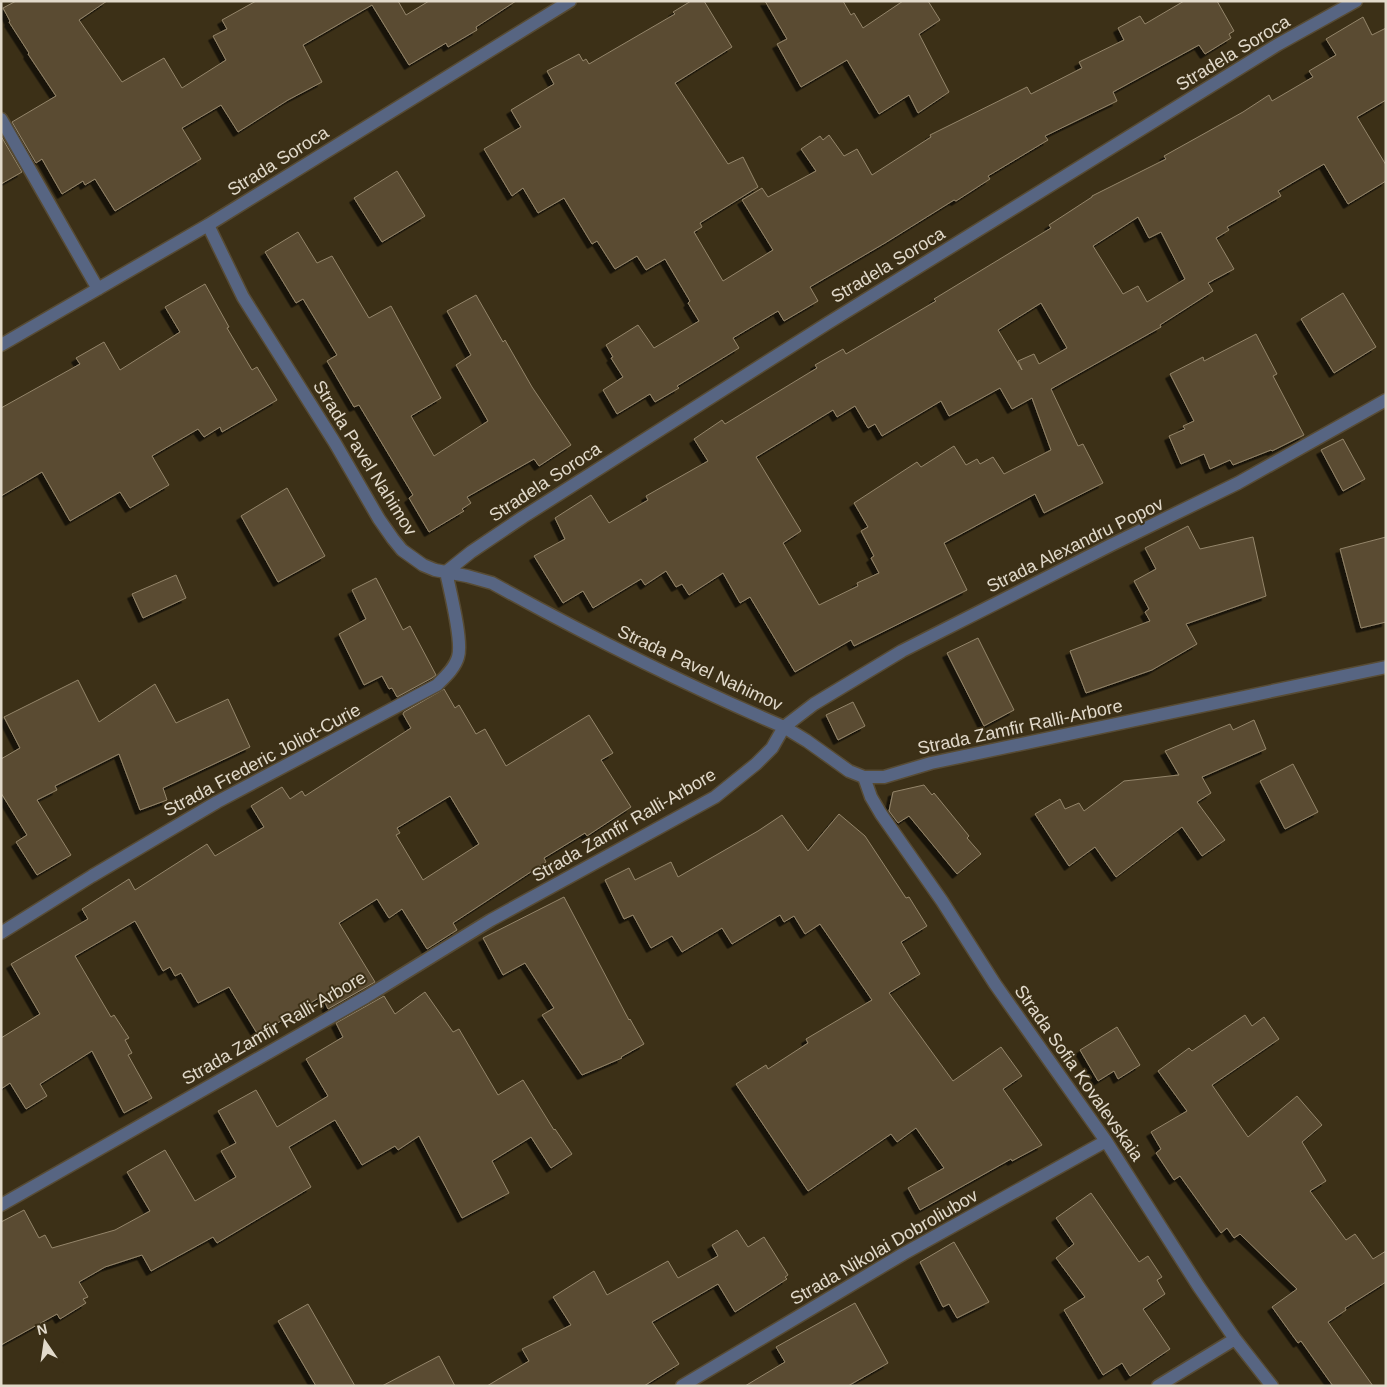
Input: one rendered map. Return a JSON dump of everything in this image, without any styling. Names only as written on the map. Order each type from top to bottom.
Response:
[{"type":"street","name":"Strada Soroca","points":[[1,345],[208,225],[570,1]]},
{"type":"street","name":"Stradela Sorocа","points":[[446,572],[471,552],[523,517],[828,322],[1277,45],[1356,1]]},
{"type":"street","points":[[1,119],[98,289]]},
{"type":"street","name":"Strada Pavel Nahimov","points":[[208,225],[243,297],[335,443],[379,519],[402,550],[414,560],[435,570],[492,583],[636,660],[709,695],[784,727]]},
{"type":"street","name":"Strada Alexandru Popov","points":[[784,727],[814,704],[902,651],[1238,483],[1386,400]]},
{"type":"street","name":"Strada Frederic Joliot-Curie","points":[[1,933],[216,802],[437,684],[449,674],[458,657],[459,642],[446,572]]},
{"type":"street","name":"Strada Zamfir Ralli-Arbore","points":[[864,777],[884,776],[930,763],[1386,667]]},
{"type":"street","points":[[784,727],[849,771],[864,777]]},
{"type":"street","name":"Strada Zamfir Ralli-Arbore","points":[[1,1205],[366,997],[491,920],[715,797],[756,764],[772,748],[784,727]]},
{"type":"street","name":"Strada Sofia Kovalevskaia","points":[[864,777],[871,797],[881,814],[942,901],[995,984],[1106,1141],[1185,1266],[1235,1339],[1272,1386]]},
{"type":"street","name":"Strada Nikolai Dobroliubov","points":[[682,1386],[903,1254],[1106,1141]]},
{"type":"street","points":[[1158,1386],[1235,1339]]},
{"type":"building","points":[[16,1],[107,1],[79,20],[122,82],[164,58],[182,88],[226,60],[213,36],[227,29],[222,20],[256,1],[398,1],[406,15],[429,1],[516,1],[476,27],[477,30],[448,47],[446,43],[409,65],[372,5],[303,45],[322,82],[288,100],[238,132],[221,105],[182,128],[201,159],[115,211],[95,179],[85,185],[83,181],[62,194],[42,159],[36,163],[12,122],[56,96],[28,54],[3,8]]},
{"type":"building","points":[[691,1],[704,1],[732,47],[675,83],[728,164],[743,157],[758,187],[700,223],[702,227],[694,232],[723,281],[773,250],[742,200],[762,188],[768,197],[816,171],[801,149],[820,136],[823,140],[829,135],[844,156],[857,149],[872,175],[931,137],[930,135],[1027,87],[1031,94],[1082,68],[1079,62],[1124,40],[1118,28],[1140,16],[1145,24],[1184,1],[1217,1],[1234,31],[1229,34],[1231,38],[1205,54],[1199,45],[1113,92],[1117,101],[1045,136],[1048,140],[988,176],[990,179],[956,201],[954,200],[810,287],[818,301],[784,321],[778,311],[733,338],[739,348],[677,386],[679,388],[655,402],[650,394],[617,414],[603,390],[623,377],[611,358],[613,357],[606,345],[638,325],[654,348],[699,321],[688,303],[690,301],[665,259],[646,270],[637,256],[615,269],[597,241],[592,244],[564,198],[538,213],[523,188],[512,196],[484,149],[521,127],[511,110],[554,84],[547,71],[579,54],[583,61],[586,59],[589,64],[675,14],[673,12]]},
{"type":"building","points":[[765,1],[843,1],[851,15],[854,13],[863,28],[903,1],[928,1],[940,20],[919,34],[949,92],[918,113],[909,95],[879,114],[847,60],[801,87],[777,44],[787,39]]},
{"type":"building","points":[[1363,17],[1372,35],[1386,28],[1386,100],[1357,117],[1386,165],[1386,181],[1348,204],[1324,164],[1278,191],[1281,196],[1227,227],[1229,230],[1216,238],[1234,269],[1208,283],[1213,291],[1160,325],[1161,327],[1051,389],[1078,446],[1083,444],[1103,483],[1044,513],[1035,494],[944,543],[967,590],[854,646],[851,640],[795,672],[750,597],[740,603],[723,573],[689,595],[682,584],[676,587],[666,571],[645,585],[641,579],[593,608],[583,591],[563,603],[534,556],[565,539],[555,518],[591,495],[609,523],[648,500],[646,496],[708,461],[694,439],[722,420],[725,424],[817,368],[815,365],[843,349],[846,354],[936,301],[934,299],[1051,228],[1049,225],[1092,196],[1166,159],[1164,156],[1243,112],[1269,95],[1272,101],[1313,77],[1309,71],[1336,55],[1326,39]],"holes":[[[1138,217],[1149,238],[1161,232],[1185,279],[1147,302],[1138,286],[1123,294],[1093,246]],[[1041,303],[1067,348],[1039,364],[1034,354],[1018,361],[1022,370],[998,330]],[[1000,388],[1012,409],[1032,398],[1051,450],[1004,474],[993,457],[980,464],[977,459],[966,465],[954,446],[921,467],[917,462],[854,503],[868,527],[861,531],[874,556],[871,558],[879,573],[857,583],[858,586],[819,605],[783,543],[801,531],[756,457],[833,410],[837,417],[855,406],[868,428],[875,424],[882,436],[941,401],[949,416]]]},
{"type":"building","points":[[1,136],[22,172],[1,184]]},
{"type":"building","points":[[397,171],[425,216],[382,242],[354,198]]},
{"type":"building","points":[[298,232],[317,263],[332,256],[369,318],[391,306],[441,398],[411,416],[434,456],[488,421],[456,365],[471,355],[447,311],[476,295],[503,342],[505,340],[532,387],[571,445],[539,466],[534,459],[467,497],[471,503],[462,509],[464,511],[429,532],[409,498],[413,495],[359,405],[354,407],[327,361],[337,355],[303,299],[296,303],[265,252]]},
{"type":"building","points":[[205,284],[229,327],[227,328],[252,370],[257,367],[277,400],[222,432],[220,427],[204,437],[198,429],[152,456],[169,485],[130,508],[120,492],[70,521],[42,472],[1,496],[1,408],[80,364],[76,358],[104,342],[120,370],[180,332],[165,307]]},
{"type":"building","points":[[1343,293],[1376,347],[1334,373],[1301,319]]},
{"type":"building","points":[[1256,334],[1277,374],[1273,376],[1304,435],[1272,451],[1233,465],[1230,460],[1210,469],[1204,454],[1181,464],[1169,436],[1185,429],[1183,426],[1194,421],[1170,374],[1203,357],[1204,361]]},
{"type":"building","points":[[1343,439],[1365,479],[1343,491],[1321,450]]},
{"type":"building","points":[[287,488],[325,556],[278,582],[241,516]]},
{"type":"building","points":[[1188,526],[1200,549],[1253,537],[1266,596],[1186,624],[1197,644],[1152,670],[1086,693],[1070,651],[1150,621],[1145,612],[1149,609],[1134,581],[1156,569],[1145,548]]},
{"type":"building","points":[[1386,537],[1386,622],[1361,628],[1340,549]]},
{"type":"building","points":[[176,575],[186,598],[143,618],[132,594]]},
{"type":"building","points":[[376,578],[403,630],[410,626],[436,675],[397,697],[392,688],[389,689],[382,676],[364,685],[339,634],[366,619],[352,590]]},
{"type":"building","points":[[978,638],[1014,710],[984,726],[947,653]]},
{"type":"building","points":[[78,680],[99,722],[155,684],[176,723],[228,699],[250,747],[163,788],[167,800],[140,810],[119,754],[55,786],[57,790],[37,800],[71,855],[37,875],[16,842],[27,835],[1,793],[1,759],[20,748],[4,717]]},
{"type":"building","points":[[444,689],[455,708],[459,705],[476,734],[485,729],[506,766],[589,715],[613,753],[601,760],[631,807],[587,836],[585,833],[544,858],[546,862],[453,923],[457,930],[427,949],[402,909],[389,918],[377,899],[339,923],[375,982],[328,1009],[322,996],[258,1035],[229,987],[198,1003],[181,973],[175,976],[170,967],[163,971],[135,921],[75,956],[111,1017],[114,1015],[129,1038],[125,1040],[132,1053],[128,1055],[152,1098],[124,1113],[92,1051],[40,1084],[47,1096],[26,1109],[10,1083],[1,1089],[1,1038],[40,1014],[11,964],[88,919],[82,909],[129,879],[135,890],[207,844],[215,856],[264,827],[251,806],[282,787],[290,799],[302,791],[305,796],[411,728],[403,714]],"holes":[[[450,796],[479,844],[423,880],[396,835],[400,833],[397,828]]]},
{"type":"building","points":[[853,702],[865,726],[838,740],[826,715]]},
{"type":"building","points":[[1254,720],[1266,749],[1202,777],[1211,793],[1197,802],[1225,840],[1202,856],[1182,827],[1116,877],[1095,847],[1069,866],[1035,814],[1060,799],[1065,809],[1079,803],[1084,811],[1124,781],[1179,775],[1165,751],[1230,724],[1233,730]]},
{"type":"building","points":[[1293,764],[1318,812],[1285,829],[1260,781]]},
{"type":"building","points":[[924,785],[932,795],[934,793],[981,854],[957,874],[909,816],[898,823],[889,811],[893,792]]},
{"type":"building","points":[[839,814],[865,836],[906,898],[909,897],[927,926],[901,942],[920,974],[889,993],[953,1081],[1001,1047],[1022,1076],[1003,1089],[1042,1145],[1012,1161],[1011,1159],[920,1210],[908,1188],[944,1168],[916,1128],[897,1142],[891,1134],[808,1191],[736,1084],[766,1065],[768,1069],[808,1043],[806,1039],[872,1000],[820,924],[805,934],[794,916],[784,922],[780,915],[732,944],[722,928],[682,952],[672,936],[651,948],[633,915],[624,919],[605,880],[629,868],[635,880],[671,862],[678,877],[782,815],[808,851]]},
{"type":"building","points":[[564,897],[629,1020],[644,1044],[622,1058],[582,1075],[542,1015],[554,1008],[525,963],[503,975],[483,938]]},
{"type":"building","points":[[425,992],[453,1032],[459,1029],[498,1095],[523,1080],[554,1130],[572,1154],[551,1168],[531,1137],[492,1161],[509,1193],[462,1218],[419,1136],[398,1150],[395,1146],[362,1165],[335,1120],[289,1147],[311,1187],[217,1243],[213,1237],[151,1271],[142,1255],[105,1267],[79,1282],[88,1297],[83,1299],[86,1303],[60,1319],[57,1314],[1,1345],[1,1222],[24,1210],[39,1238],[45,1235],[52,1248],[115,1230],[150,1211],[127,1172],[165,1150],[195,1201],[236,1177],[221,1151],[236,1143],[218,1111],[256,1090],[277,1127],[328,1096],[306,1059],[343,1037],[336,1023],[384,996],[395,1014]]},
{"type":"building","points":[[1245,1015],[1252,1026],[1264,1017],[1279,1039],[1212,1085],[1248,1137],[1297,1096],[1322,1125],[1302,1142],[1326,1181],[1310,1191],[1346,1240],[1355,1234],[1373,1259],[1386,1251],[1386,1282],[1345,1308],[1346,1310],[1328,1322],[1373,1386],[1333,1386],[1301,1341],[1298,1343],[1272,1307],[1297,1289],[1240,1234],[1234,1238],[1227,1228],[1221,1233],[1180,1176],[1174,1180],[1156,1153],[1161,1149],[1151,1132],[1187,1111],[1158,1071],[1189,1048],[1192,1051]]},
{"type":"building","points":[[1117,1027],[1140,1065],[1118,1079],[1114,1071],[1098,1081],[1080,1050]]},
{"type":"building","points":[[1091,1193],[1139,1262],[1148,1256],[1162,1277],[1157,1280],[1165,1294],[1143,1309],[1170,1349],[1130,1376],[1122,1363],[1103,1375],[1064,1310],[1085,1297],[1056,1258],[1074,1244],[1056,1218]]},
{"type":"building","points":[[737,1230],[748,1247],[764,1237],[788,1275],[785,1277],[787,1279],[735,1312],[718,1284],[652,1322],[679,1364],[644,1386],[487,1386],[529,1361],[522,1349],[571,1325],[553,1297],[594,1271],[607,1295],[668,1261],[678,1278],[718,1256],[712,1245]]},
{"type":"building","points":[[954,1242],[989,1302],[957,1318],[949,1304],[943,1307],[920,1262]]},
{"type":"building","points":[[855,1303],[888,1363],[848,1386],[745,1386],[785,1362],[776,1347]]},
{"type":"building","points":[[308,1304],[355,1386],[316,1386],[278,1321]]},
{"type":"building","points":[[439,1356],[455,1386],[382,1386]]}]
